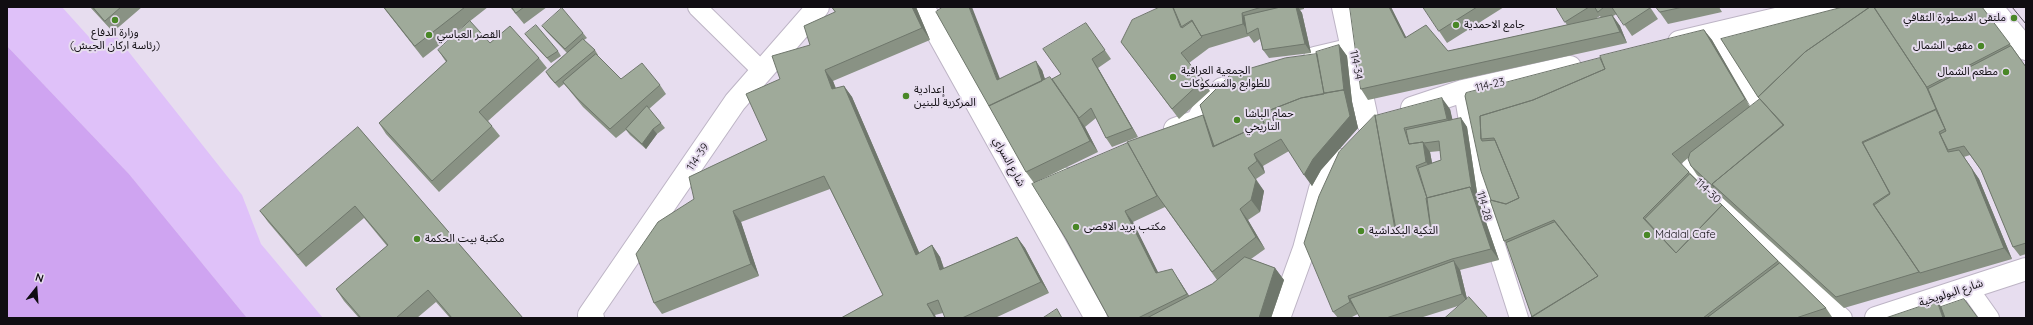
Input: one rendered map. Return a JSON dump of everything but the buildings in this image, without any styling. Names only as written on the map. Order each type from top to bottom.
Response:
[{"type":"street","name":"114-39","points":[[591,316],[735,102],[818,7]]},
{"type":"street","name":"شارع السراي","points":[[923,7],[1096,318]]},
{"type":"street","name":"114-34","points":[[1343,7],[1353,49],[1359,135]]},
{"type":"street","points":[[1662,46],[1827,7]]},
{"type":"street","points":[[1992,7],[2026,49]]},
{"type":"street","points":[[1294,62],[1353,49]]},
{"type":"street","name":"114-23","points":[[1359,135],[1463,92],[1593,62]]},
{"type":"street","points":[[1156,137],[1198,121],[1205,107],[1235,75]]},
{"type":"street","points":[[1279,318],[1304,249],[1320,189],[1359,135]]},
{"type":"street","points":[[1027,193],[1077,171]]},
{"type":"street","name":"شارع البولويخية","points":[[1876,318],[2026,269]]},
{"type":"lane","points":[[697,7],[762,71]]},
{"type":"lane","name":"114-30","points":[[1716,33],[1759,110],[1692,160],[1690,168],[1691,175],[1843,318]]},
{"type":"lane","name":"114-28","points":[[1463,92],[1481,199],[1519,318]]},
{"type":"lane","points":[[1968,287],[1990,318]]},
{"type":"shaded area","points":[[7,7],[62,7],[98,47],[113,32],[242,195],[261,244],[323,318],[247,318],[129,174],[7,46]]},
{"type":"shaded area","points":[[7,46],[129,174],[247,318],[7,318]]},
{"type":"tram line","points":[[2012,7],[2026,24]]},
{"type":"place","name":"ملتقى الاسطورة الثقافي","points":[[2014,18]]},
{"type":"place","name":"وزارة الدفاع (رئاسة اركان الجيش)","points":[[115,20]]},
{"type":"place","name":"جامع الاحمدية","points":[[1456,25]]},
{"type":"place","name":"القصر العباسي","points":[[429,35]]},
{"type":"place","name":"مقهی الشمال","points":[[1981,46]]},
{"type":"place","name":"مطعم الشمال","points":[[2006,72]]},
{"type":"place","name":"الجمعية العراقية للطوابع والمسكوكات","points":[[1173,77]]},
{"type":"place","name":"إعدادية المركزية للبنين","points":[[906,96]]},
{"type":"place","name":"حمام الباشا التاريخي","points":[[1237,120]]},
{"type":"place","name":"مكتب بريد الاقصى","points":[[1076,227]]},
{"type":"place","name":"التكية البكداشية","points":[[1361,231]]},
{"type":"place","name":"Mdalal Cafe","points":[[1647,235]]},
{"type":"place","name":"مكتبة بيت الحكمة","points":[[417,239]]}]
